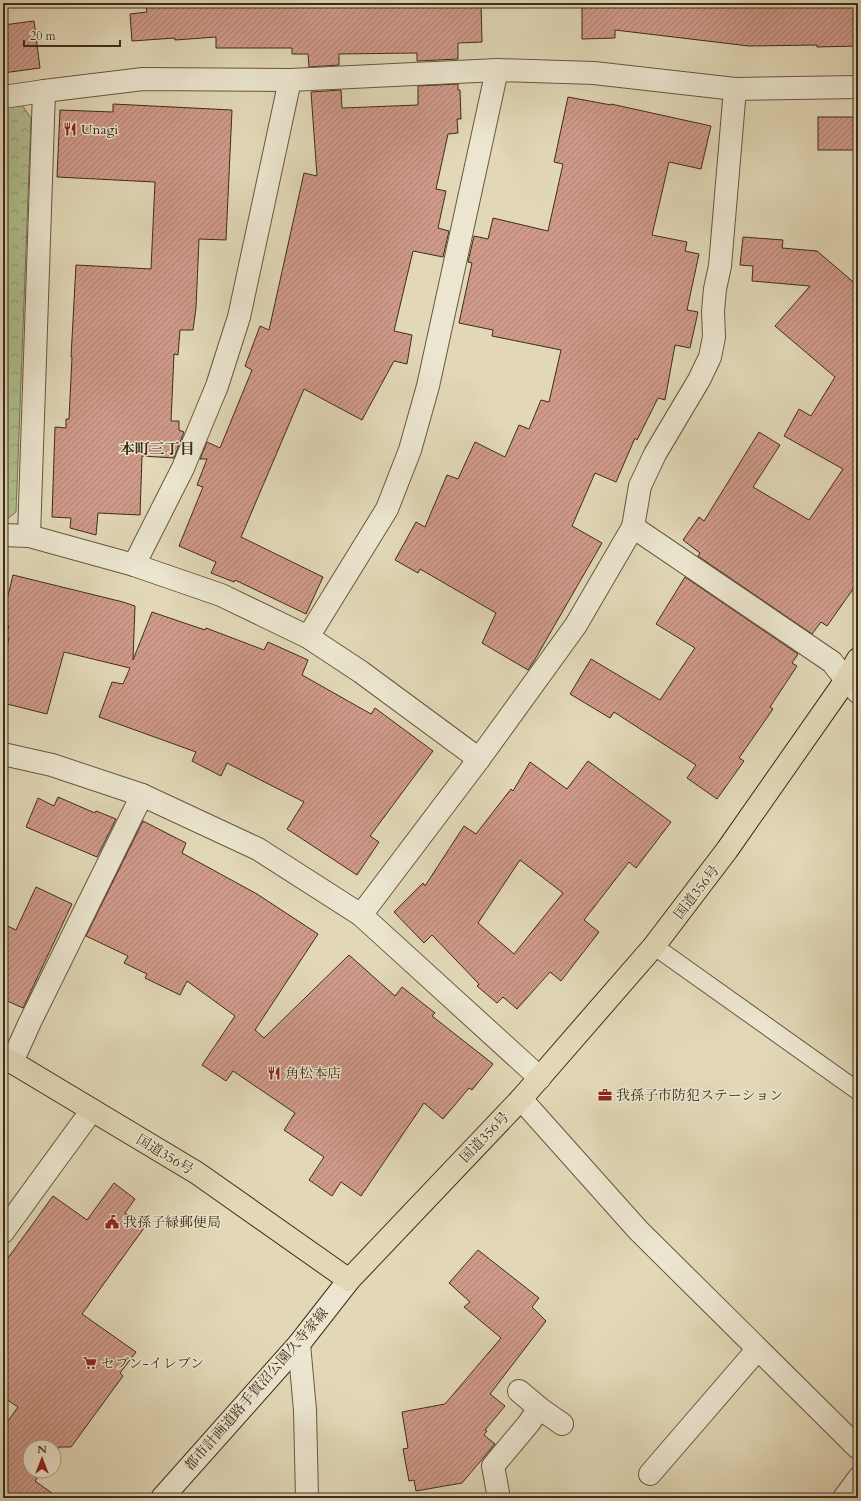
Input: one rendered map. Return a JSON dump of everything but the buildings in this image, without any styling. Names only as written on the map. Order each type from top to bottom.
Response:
[{"type":"highway","name":"国道356号","points":[[7,1060],[197,1173],[349,1280],[521,1099],[654,946],[852,686],[858,659]]},
{"type":"street","points":[[308,638],[387,509],[410,450],[428,386],[497,70]]},
{"type":"street","points":[[3,97],[44,90],[143,79],[290,80],[497,70],[594,73],[735,89],[858,87]]},
{"type":"street","points":[[134,565],[184,468],[217,386],[239,317],[290,80]]},
{"type":"street","points":[[361,915],[479,759],[576,625],[633,527],[640,486],[655,454],[699,380],[710,357],[714,337],[713,311],[715,289],[720,266],[735,89]]},
{"type":"street","points":[[29,536],[44,90]]},
{"type":"street","points":[[633,527],[832,662],[852,686]]},
{"type":"street","points":[[3,535],[29,536],[134,565],[221,595],[308,638],[361,672],[479,759]]},
{"type":"street","points":[[3,754],[52,765],[142,795],[258,849],[361,915],[540,1078]]},
{"type":"street","points":[[7,1060],[30,1022],[142,795]]},
{"type":"street","points":[[521,1099],[638,1230],[757,1350],[858,1448]]},
{"type":"street","points":[[3,1232],[92,1110]]},
{"type":"street","name":"都市計画道路手賀沼公園久寺家線","points":[[162,1498],[299,1344],[349,1280]]},
{"type":"street","points":[[299,1344],[305,1410],[307,1498]]},
{"type":"street","points":[[650,1474],[757,1350]]},
{"type":"street","points":[[519,1391],[539,1408],[562,1424]]},
{"type":"street","points":[[499,1498],[493,1466],[529,1423],[539,1408]]},
{"type":"lane","points":[[654,946],[858,1092]]},
{"type":"lane","points":[[841,1498],[858,1475]]},
{"type":"green space","points":[[20,102],[31,118],[16,512],[3,522],[3,105]]},
{"type":"place","name":"Unagi","points":[[70,129]]},
{"type":"place","name":"角松本店","points":[[274,1073]]},
{"type":"place","name":"我孫子市防犯ステーション","points":[[605,1095]]},
{"type":"place","name":"我孫子緑郵便局","points":[[112,1222]]},
{"type":"place","name":"セブン-イレブン","points":[[90,1363]]},
{"type":"district","name":"本町三丁目","points":[[157,449]]}]
